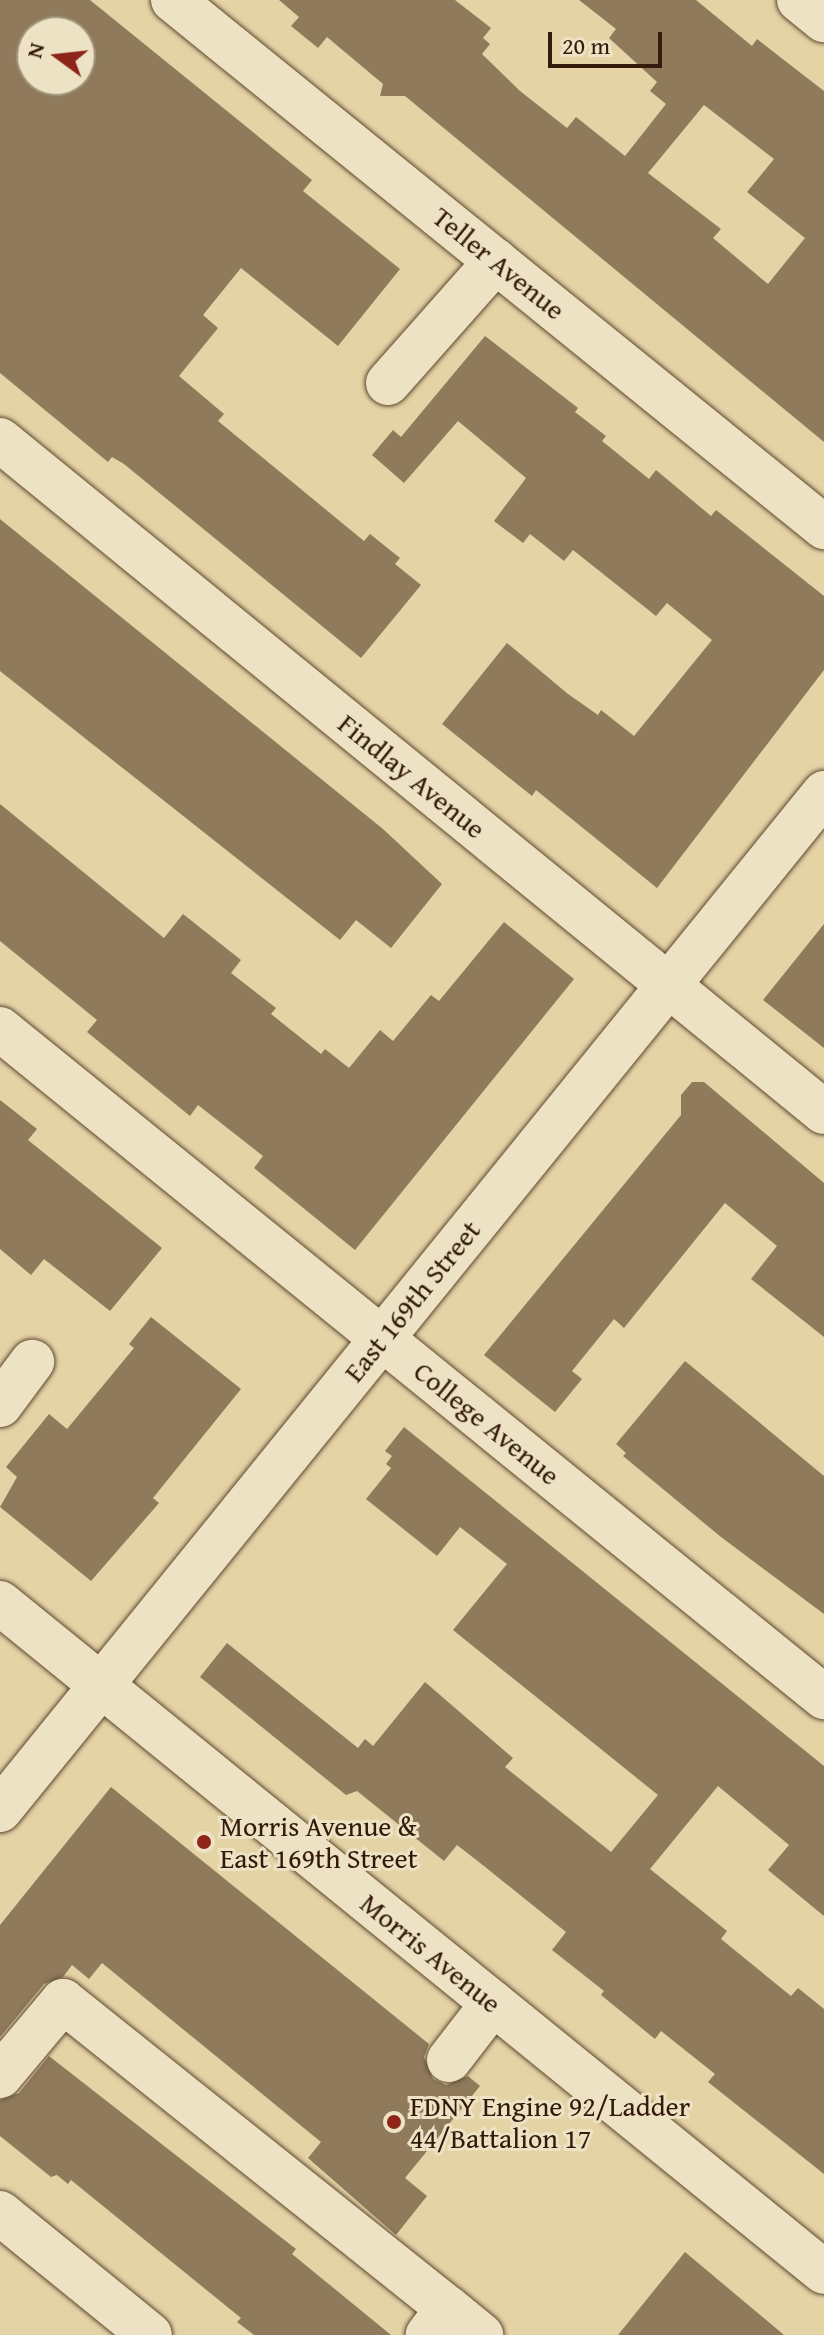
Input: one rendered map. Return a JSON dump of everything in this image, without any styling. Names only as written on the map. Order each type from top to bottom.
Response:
[{"type":"street","name":"Teller Avenue","points":[[173,0],[824,527]]},
{"type":"street","points":[[799,0],[824,20]]},
{"type":"street","points":[[388,383],[496,261]]},
{"type":"street","name":"Findlay Avenue","points":[[0,440],[824,1112]]},
{"type":"street","name":"East 169th Street","points":[[0,1810],[824,793]]},
{"type":"street","name":"College Avenue","points":[[0,1029],[824,1697]]},
{"type":"street","points":[[0,1405],[32,1362]]},
{"type":"street","name":"Morris Avenue","points":[[0,1603],[824,2272]]},
{"type":"street","points":[[0,2076],[63,2001],[438,2322],[481,2335]]},
{"type":"street","points":[[449,2060],[493,2003]]},
{"type":"street","points":[[0,2213],[150,2335]]},
{"type":"building","points":[[0,0],[90,0],[312,180],[303,191],[400,269],[338,346],[241,268],[203,315],[218,328],[179,376],[224,414],[218,421],[364,541],[370,534],[400,558],[395,564],[421,585],[361,658],[124,464],[112,457],[108,462],[0,373]]},
{"type":"building","points":[[279,0],[455,0],[491,28],[483,38],[490,44],[482,54],[520,91],[567,128],[576,117],[625,156],[666,104],[650,91],[657,82],[609,38],[616,29],[579,0],[696,0],[752,46],[757,39],[824,91],[824,442],[405,96],[380,96],[383,84],[327,37],[318,48],[291,26],[299,17]],"holes":[[[704,105],[774,159],[747,192],[805,238],[768,284],[713,238],[721,229],[648,173]]]},
{"type":"building","points":[[485,336],[578,408],[575,412],[606,436],[602,441],[649,479],[656,470],[711,516],[716,510],[824,596],[824,670],[657,888],[536,790],[532,796],[442,724],[507,643],[568,694],[598,715],[601,710],[634,736],[712,640],[667,603],[656,616],[573,550],[564,561],[530,534],[523,543],[494,521],[526,478],[458,421],[404,483],[372,455],[393,430],[401,437]]},
{"type":"building","points":[[0,519],[383,829],[442,884],[391,948],[356,920],[340,940],[0,671]]},
{"type":"building","points":[[0,804],[164,938],[183,914],[241,960],[231,973],[276,1008],[271,1014],[321,1054],[325,1049],[349,1068],[380,1030],[393,1041],[431,995],[439,1001],[504,922],[574,979],[355,1250],[254,1168],[263,1156],[198,1105],[190,1116],[87,1032],[97,1020],[0,941]]},
{"type":"building","points":[[824,924],[824,1048],[763,1000]]},
{"type":"building","points":[[692,1082],[704,1082],[824,1183],[824,1337],[751,1279],[777,1246],[725,1203],[624,1328],[614,1319],[572,1371],[582,1379],[555,1412],[484,1355],[681,1115],[681,1095]]},
{"type":"building","points":[[0,1100],[37,1129],[28,1140],[162,1248],[110,1311],[44,1259],[31,1275],[0,1249]]},
{"type":"building","points":[[151,1317],[241,1389],[153,1498],[159,1503],[91,1581],[0,1507],[17,1477],[6,1467],[49,1414],[67,1429],[134,1348],[129,1344]]},
{"type":"building","points":[[685,1361],[824,1476],[824,1614],[721,1537],[623,1456],[626,1453],[616,1444]]},
{"type":"building","points":[[404,1427],[824,1766],[824,1916],[768,1870],[789,1845],[718,1786],[650,1869],[727,1931],[721,1939],[791,1996],[798,1988],[824,2009],[824,2174],[708,2082],[715,2074],[661,2031],[655,2039],[601,1995],[604,1991],[552,1950],[566,1932],[484,1866],[457,1845],[444,1861],[357,1791],[346,1795],[200,1677],[227,1643],[358,1748],[365,1739],[373,1746],[425,1682],[513,1758],[505,1767],[611,1852],[658,1795],[453,1630],[507,1564],[460,1527],[437,1556],[366,1499],[391,1468],[386,1464],[392,1456],[385,1451]]},
{"type":"building","points":[[111,1787],[429,2044],[424,2057],[433,2079],[446,2085],[468,2076],[480,2086],[405,2178],[427,2196],[396,2235],[308,2158],[321,2142],[102,1963],[89,1979],[72,1965],[63,1977],[44,1984],[0,2037],[0,1925]]},
{"type":"building","points":[[49,2056],[296,2249],[292,2254],[391,2335],[254,2335],[237,2322],[241,2318],[71,2180],[68,2184],[57,2175],[51,2177],[0,2136],[0,2100],[19,2093]]},
{"type":"building","points":[[685,2252],[784,2335],[618,2335]]},
{"type":"place","name":"Morris Avenue & East 169th Street","points":[[204,1842]]},
{"type":"place","name":"FDNY Engine 92/Ladder 44/Battalion 17","points":[[394,2122]]}]
